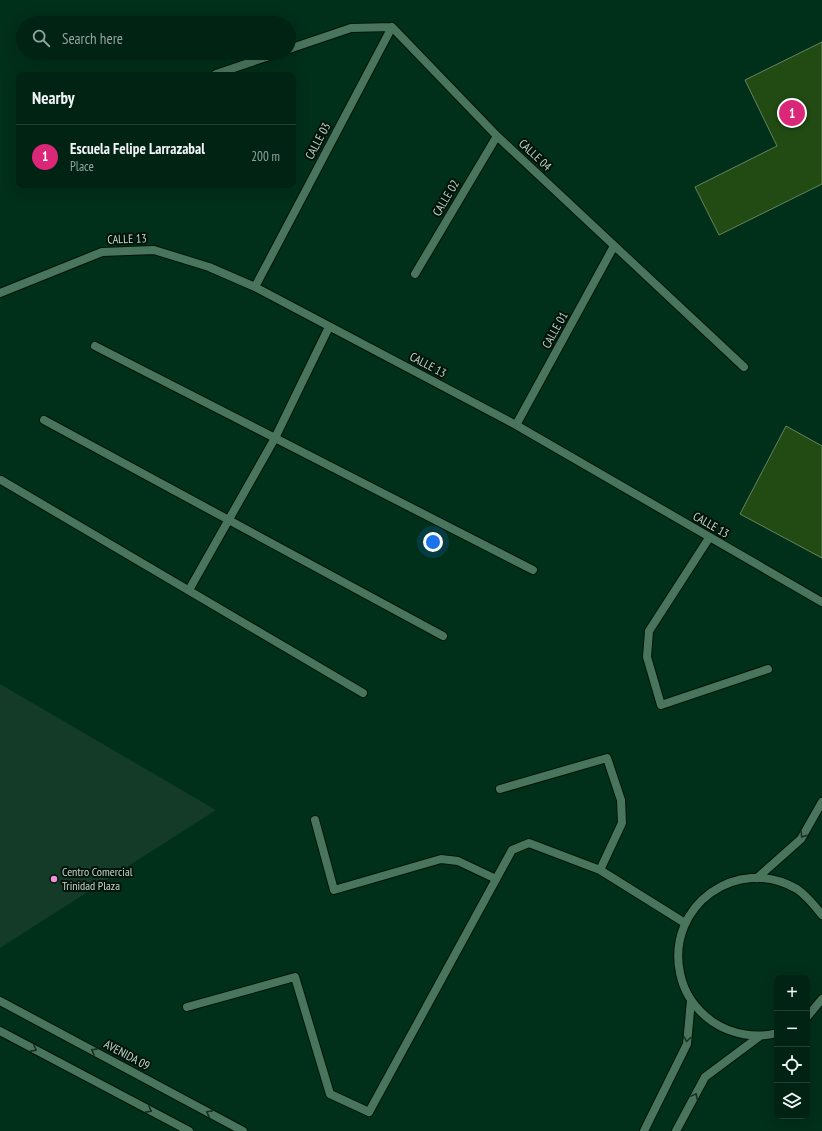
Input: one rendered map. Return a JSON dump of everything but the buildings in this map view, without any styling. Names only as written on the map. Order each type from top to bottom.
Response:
[{"type":"street","points":[[296,47],[351,28],[392,28]]},
{"type":"street","name":"CALLE 04","points":[[392,28],[497,136],[744,367]]},
{"type":"street","name":"CALLE 03","points":[[255,287],[392,28]]},
{"type":"street","points":[[222,72],[257,60]]},
{"type":"street","name":"CALLE 02","points":[[415,274],[497,136]]},
{"type":"street","name":"CALLE 01","points":[[516,425],[614,246]]},
{"type":"street","name":"CALLE 13","points":[[0,293],[102,252],[154,250],[209,267],[255,287],[516,425],[822,602]]},
{"type":"street","points":[[189,590],[275,438],[329,327]]},
{"type":"street","points":[[95,346],[533,570]]},
{"type":"street","points":[[44,420],[443,636]]},
{"type":"street","points":[[1,480],[363,693]]},
{"type":"street","points":[[709,538],[649,631],[647,657],[661,704],[768,669]]},
{"type":"street","points":[[500,789],[607,758],[621,800],[622,823],[600,870]]},
{"type":"street","points":[[757,878],[802,839],[822,802]]},
{"type":"street","points":[[315,820],[334,890],[441,859],[458,861],[496,879]]},
{"type":"street","points":[[187,1007],[295,977],[330,1094],[369,1112],[512,850],[529,843],[600,870],[685,923]]},
{"type":"street","points":[[774,1034],[760,1036],[740,1034],[721,1027],[704,1016],[691,1000],[682,982],[678,962],[679,942],[685,923],[702,899],[714,890],[735,881],[757,878],[778,881],[797,890],[813,903],[822,916]]},
{"type":"street","points":[[810,1013],[822,999]]},
{"type":"street","points":[[644,1131],[687,1044],[691,1000]]},
{"type":"street","name":"AVENIDA 09","points":[[0,1001],[243,1131]]},
{"type":"street","points":[[0,1031],[189,1131]]},
{"type":"street","points":[[676,1131],[705,1077],[760,1036]]},
{"type":"shaded area","name":"Centro Comercial Trinidad Plaza","points":[[0,684],[216,810],[0,948]]},
{"type":"place","name":"Escuela Felipe Larrazabal","points":[[792,113]]},
{"type":"place","name":"Centro Comercial Trinidad Plaza","points":[[54,879]]}]
